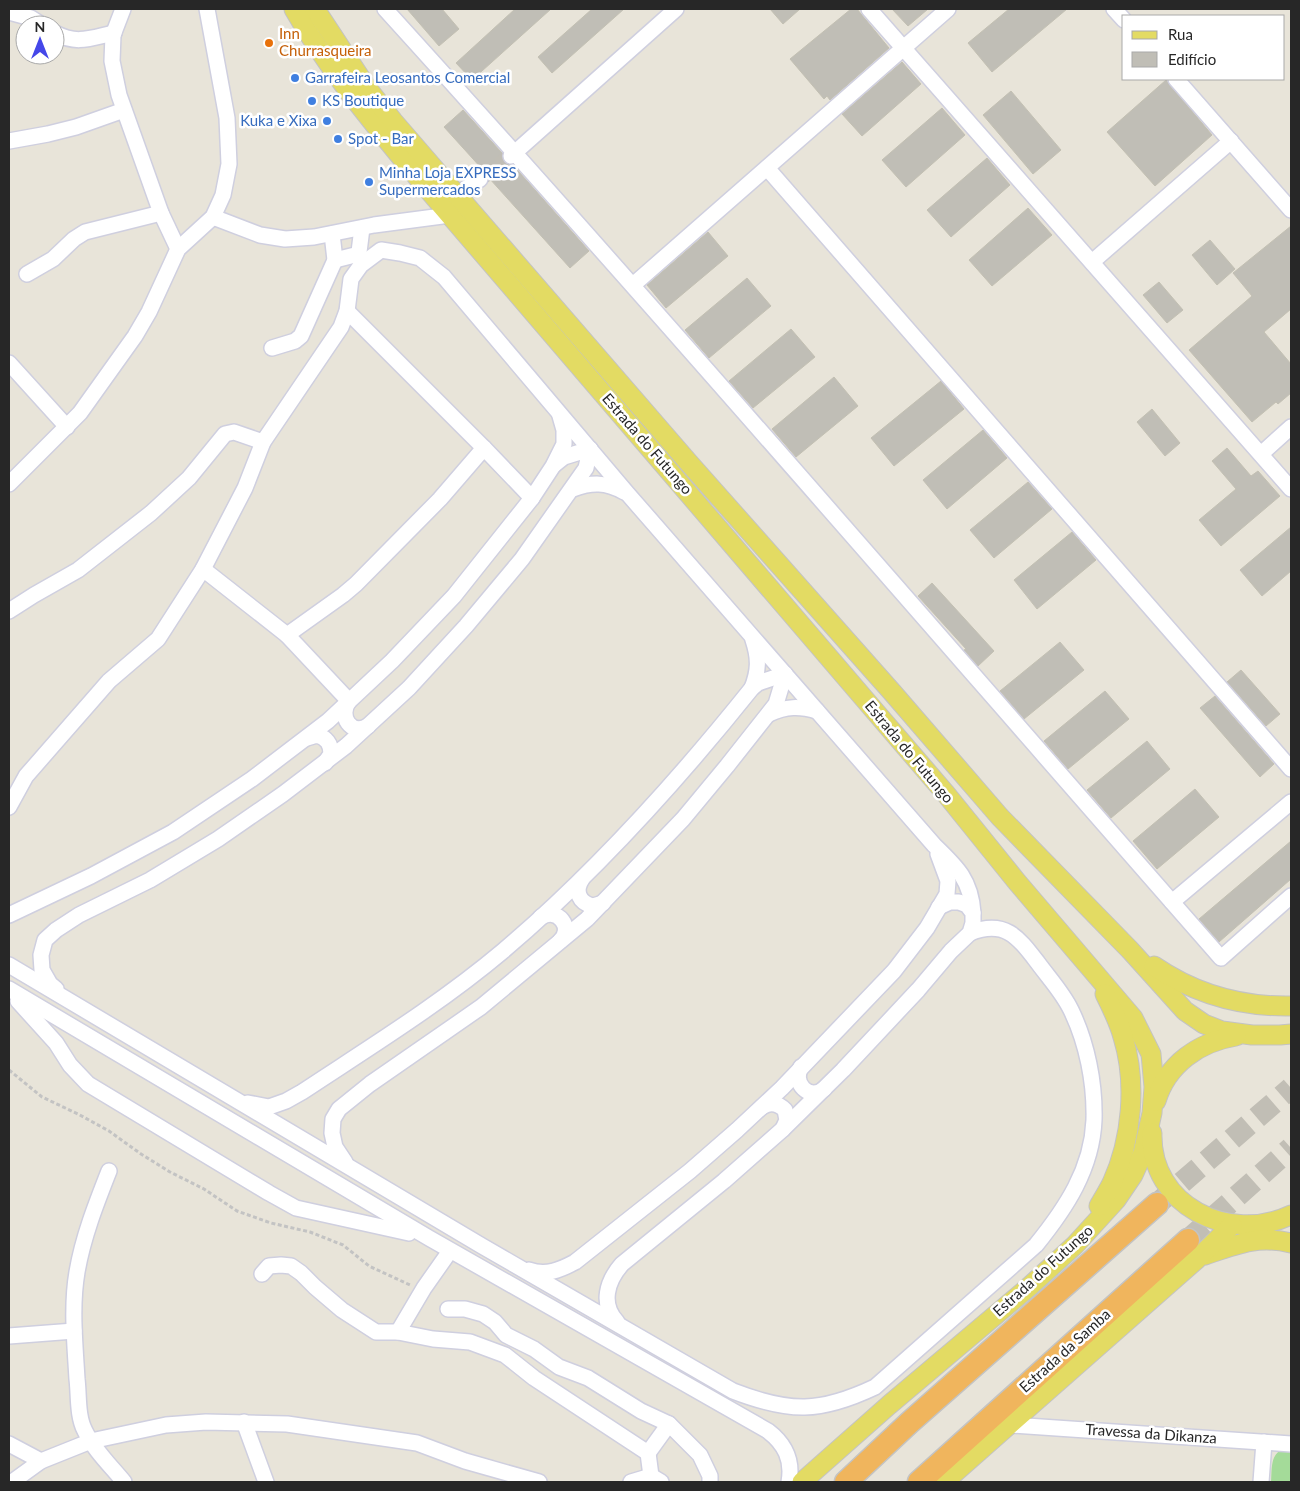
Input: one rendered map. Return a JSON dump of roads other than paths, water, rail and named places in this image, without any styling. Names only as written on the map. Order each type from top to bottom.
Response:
[{"type":"highway","name":"Estrada do Futungo","points":[[846,1482],[909,1423],[1157,1204]]},
{"type":"highway","name":"Estrada da Samba","points":[[943,1472],[1193,1250]]},
{"type":"highway","points":[[920,1482],[943,1472]]},
{"type":"main road","name":"Estrada do Futungo","points":[[294,9],[322,56],[350,95],[450,215],[946,794],[1016,882],[1061,931],[1097,977],[1133,1018],[1151,1054],[1154,1087],[1152,1113],[1143,1153],[1116,1200],[1069,1251],[888,1405],[802,1482]]},
{"type":"main road","name":"Estrada do Futungo","points":[[315,9],[367,88],[457,195],[1000,817],[1130,950],[1186,1011],[1222,1031],[1252,1036]]},
{"type":"main road","points":[[1130,950],[1168,976],[1189,987],[1213,996],[1271,1007],[1291,1006]]},
{"type":"main road","points":[[1069,1251],[1092,1218],[1112,1182],[1124,1146],[1131,1108],[1130,1073],[1123,1038],[1097,977]]},
{"type":"main road","points":[[1291,1034],[1222,1039],[1201,1048],[1182,1060],[1171,1072],[1163,1084],[1152,1113],[1152,1144],[1155,1158],[1168,1186],[1190,1208],[1217,1221],[1270,1228],[1291,1234]]},
{"type":"main road","points":[[1252,1036],[1268,1038],[1291,1047]]},
{"type":"main road","points":[[943,1472],[1010,1424],[1193,1250],[1240,1225],[1264,1224],[1291,1215]]},
{"type":"main road","points":[[1193,1250],[1274,1239],[1291,1243]]},
{"type":"street","points":[[123,9],[114,33],[112,61],[119,95],[161,213],[178,249]]},
{"type":"street","points":[[9,484],[80,413],[135,336],[149,312],[178,249],[213,217],[224,195],[229,164],[227,118],[207,9]]},
{"type":"street","points":[[384,9],[632,286],[1221,958],[1291,896]]},
{"type":"street","points":[[513,154],[676,9]]},
{"type":"street","points":[[869,9],[1291,489]]},
{"type":"street","points":[[632,286],[948,9]]},
{"type":"street","points":[[65,38],[80,41],[114,33]]},
{"type":"street","points":[[1177,80],[1291,210]]},
{"type":"street","points":[[9,141],[76,127],[124,110]]},
{"type":"street","points":[[1092,262],[1230,141]]},
{"type":"street","points":[[767,168],[1291,769]]},
{"type":"street","points":[[457,195],[480,179]]},
{"type":"street","points":[[27,274],[53,259],[74,238],[85,232],[161,213]]},
{"type":"street","points":[[213,217],[260,235],[285,239],[314,237],[450,215]]},
{"type":"street","points":[[368,227],[381,250]]},
{"type":"street","points":[[335,260],[355,255],[359,252],[368,227]]},
{"type":"street","points":[[272,348],[296,341],[301,336],[335,260],[332,234]]},
{"type":"street","points":[[9,807],[26,776],[109,681],[158,639],[203,569],[245,488],[263,442],[341,327],[346,311],[351,279],[361,265],[381,250],[420,258],[444,277],[751,636],[934,845],[950,860],[964,879],[972,898],[973,923],[970,933]]},
{"type":"street","points":[[346,311],[532,498]]},
{"type":"street","points":[[9,363],[67,427]]},
{"type":"street","points":[[9,915],[100,872],[173,832],[228,796],[328,721],[392,661],[454,596],[532,498],[553,466],[564,444],[564,430],[557,410]]},
{"type":"street","points":[[1261,454],[1291,427]]},
{"type":"street","points":[[9,611],[34,594],[78,570],[143,519],[188,478],[225,434],[234,432],[263,442]]},
{"type":"street","points":[[287,635],[356,584],[440,499],[484,448]]},
{"type":"street","points":[[553,466],[564,457],[590,449]]},
{"type":"street","points":[[75,1004],[50,984],[42,970],[41,955],[45,940],[56,930],[79,915],[150,880],[218,839],[283,794],[346,746],[409,688],[466,626],[522,559],[586,468],[590,449]]},
{"type":"street","points":[[573,489],[585,484],[599,483],[611,485],[627,493]]},
{"type":"street","points":[[203,569],[287,635],[349,701]]},
{"type":"street","points":[[751,636],[758,656],[759,666],[752,688]]},
{"type":"street","points":[[228,1096],[248,1103],[269,1106],[286,1101],[436,1002],[501,952],[582,879],[656,802],[702,750],[752,688],[758,683],[784,674]]},
{"type":"street","points":[[351,1168],[340,1157],[334,1147],[333,1119],[339,1109],[370,1084],[481,1007],[587,919],[683,819],[769,714],[776,704],[784,674]]},
{"type":"street","points":[[349,701],[344,710],[346,721],[354,728],[368,726]]},
{"type":"street","points":[[769,714],[782,708],[806,708],[817,712]]},
{"type":"street","points":[[307,738],[317,735],[329,744],[331,754],[325,763]]},
{"type":"street","points":[[9,776],[26,776]]},
{"type":"street","points":[[1172,902],[1291,802]]},
{"type":"street","points":[[517,1266],[536,1272],[547,1272],[558,1270],[575,1262],[690,1171],[802,1068],[894,971],[927,928],[947,894],[948,881],[943,863],[934,845]]},
{"type":"street","points":[[582,879],[578,888],[580,899],[593,906],[603,902]]},
{"type":"street","points":[[939,907],[950,902],[959,902],[967,906],[973,913]]},
{"type":"street","points":[[541,917],[556,915],[564,922],[566,932],[560,941]]},
{"type":"street","points":[[9,965],[228,1096],[733,1392],[755,1400],[801,1408],[848,1400],[875,1387],[1036,1246],[1058,1218],[1077,1187],[1088,1157],[1094,1121],[1092,1083],[1087,1056],[1080,1031],[1070,1008],[1027,949],[1008,931],[996,928],[983,928],[970,933],[951,951],[918,990],[824,1089],[783,1129],[724,1181],[641,1248],[614,1273],[609,1283],[608,1308],[620,1325]]},
{"type":"street","points":[[9,990],[450,1251],[768,1431],[778,1439],[786,1450],[790,1475],[789,1482]]},
{"type":"street","points":[[9,994],[30,1013],[56,1043],[70,1065],[88,1084],[269,1193],[296,1208],[392,1228],[429,1238]]},
{"type":"street","points":[[802,1068],[798,1077],[801,1087],[810,1093],[820,1092],[824,1089]]},
{"type":"street","points":[[762,1106],[776,1104],[785,1110],[787,1120],[783,1129]]},
{"type":"street","points":[[109,1171],[90,1221],[77,1272],[74,1332],[80,1414],[84,1429],[90,1441],[124,1482]]},
{"type":"street","points":[[398,1332],[424,1288],[450,1251]]},
{"type":"street","points":[[262,1274],[269,1266],[291,1266],[342,1310],[376,1332],[398,1332],[433,1339],[470,1342],[505,1355],[534,1378],[648,1453],[656,1479],[631,1482]]},
{"type":"street","points":[[448,1309],[465,1309],[483,1314],[495,1322],[506,1335],[534,1349],[559,1367],[588,1378],[641,1411],[669,1424],[700,1455],[710,1476],[710,1482]]},
{"type":"street","points":[[9,1336],[74,1332]]},
{"type":"street","points":[[489,1349],[506,1335]]},
{"type":"street","points":[[244,1422],[266,1482]]},
{"type":"street","points":[[12,1482],[41,1461],[90,1441],[166,1424],[244,1422],[287,1424],[417,1443],[465,1462],[539,1482]]},
{"type":"street","points":[[648,1453],[669,1424]]},
{"type":"street","name":"Travessa da Dikanza","points":[[1010,1424],[1291,1444]]},
{"type":"street","points":[[1261,1482],[1264,1442]]},
{"type":"street","points":[[9,1444],[41,1461]]},
{"type":"tunnel","points":[[480,179],[511,156]]},
{"type":"tunnel","points":[[1157,1204],[1291,1088]]},
{"type":"tunnel","points":[[1188,1240],[1291,1148]]},
{"type":"place","name":"Inn Churrasqueira","points":[[269,43]]},
{"type":"place","name":"Garrafeira Leosantos Comercial","points":[[295,78]]},
{"type":"place","name":"KS Boutique","points":[[312,101]]},
{"type":"place","name":"Kuka e Xixa","points":[[327,121]]},
{"type":"place","name":"Spot - Bar","points":[[338,139]]},
{"type":"place","name":"Minha Loja EXPRESS Supermercados","points":[[369,182]]}]
